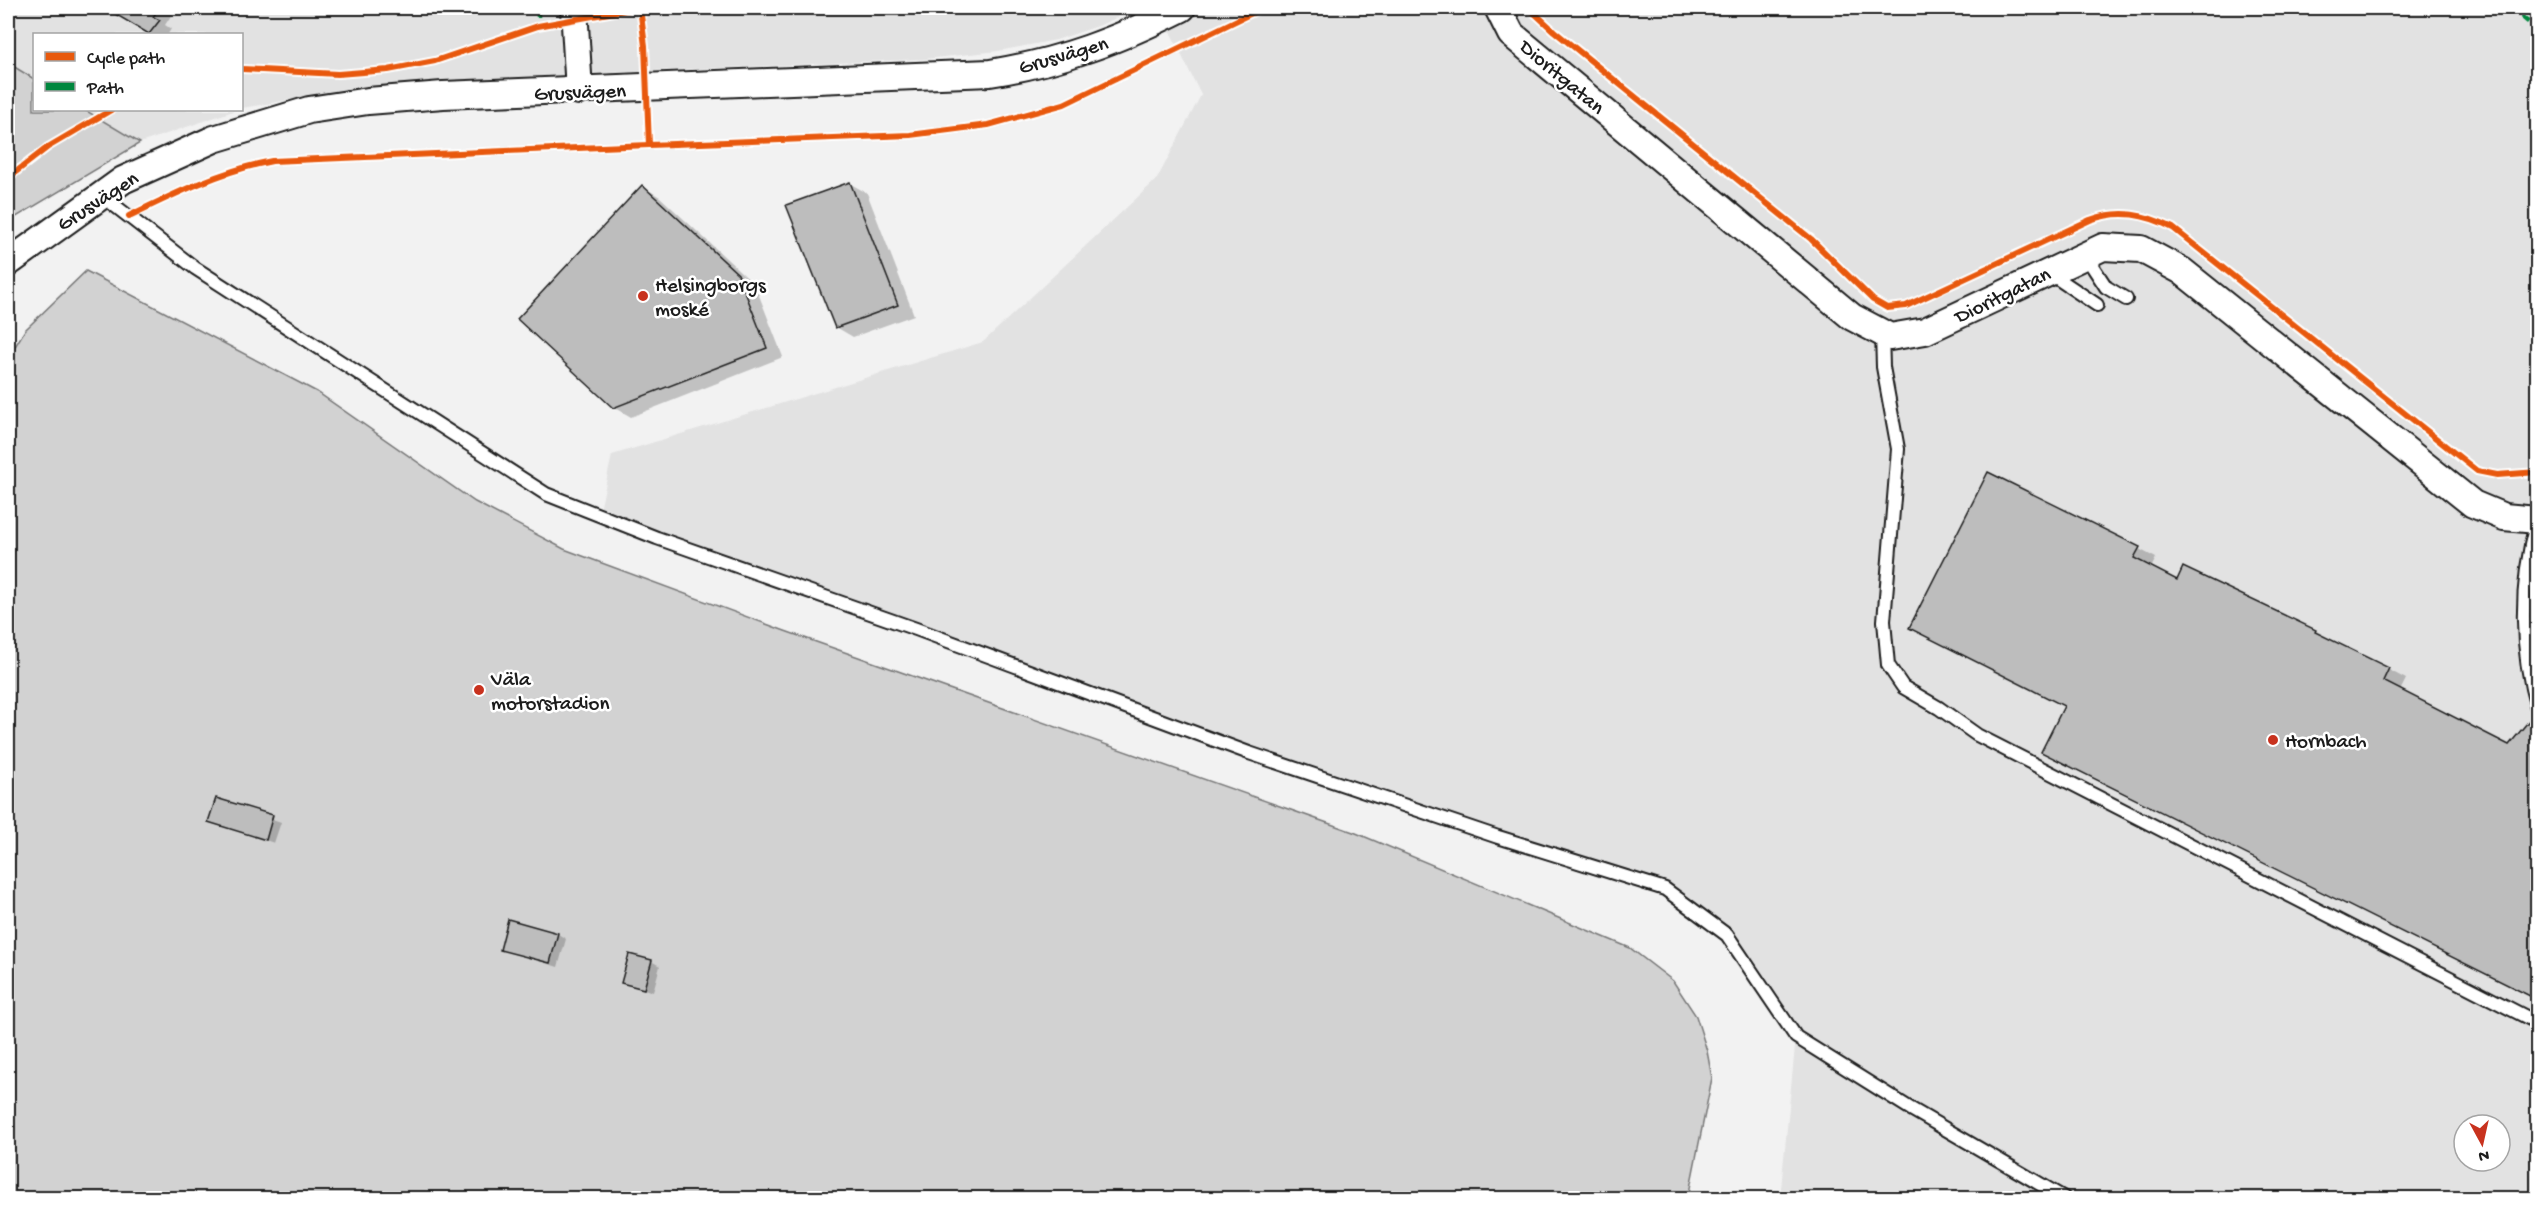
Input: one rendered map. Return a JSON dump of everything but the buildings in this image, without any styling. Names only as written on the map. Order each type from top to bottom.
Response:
[{"type":"street","points":[[574,8],[579,91]]},
{"type":"street","name":"Grusvägen","points":[[8,263],[100,194],[132,176],[214,139],[309,110],[368,101],[443,95],[990,73],[1070,56],[1107,43],[1182,8]]},
{"type":"street","name":"Dioritgatan","points":[[1498,8],[1511,34],[1852,317],[1890,337],[1924,331],[2103,246],[2140,249],[2182,271],[2473,504],[2504,517],[2537,520]]},
{"type":"lane","points":[[100,194],[195,268],[546,494],[657,538],[916,629],[1249,753],[1498,837],[1665,889],[1727,934],[1796,1037],[1911,1109],[2064,1198]]},
{"type":"lane","points":[[2085,255],[2106,287],[2126,299]]},
{"type":"lane","points":[[2047,272],[2097,305]]},
{"type":"lane","points":[[1882,333],[1883,367],[1898,449],[1884,621],[1888,665],[1903,687],[1939,708],[1977,735],[2538,1023]]},
{"type":"lane","points":[[2537,520],[2528,555],[2522,622],[2530,685],[2538,712]]},
{"type":"shaded area","points":[[8,8],[1138,8],[1098,26],[1056,40],[998,51],[925,59],[583,74],[365,87],[243,108],[243,33],[33,33],[33,78],[8,63]]},
{"type":"shaded area","points":[[1182,8],[2511,8],[2538,30],[2537,1198],[1780,1198],[1796,1037],[1727,935],[1665,889],[1498,837],[599,515],[612,455],[983,342],[1157,179],[1201,95],[1163,17]]},
{"type":"shaded area","points":[[8,63],[33,78],[33,111],[87,111],[140,143],[8,222]]},
{"type":"shaded area","points":[[87,111],[233,111],[140,143]]},
{"type":"shaded area","name":"Väla motorstadion","points":[[86,271],[317,392],[475,502],[564,549],[785,631],[1356,833],[1630,948],[1673,981],[1696,1016],[1707,1051],[1712,1078],[1688,1198],[8,1198],[8,358],[25,330]]},
{"type":"marked path","points":[[538,8],[538,26]]},
{"type":"marked path","points":[[2511,8],[2538,30]]},
{"type":"marked path","points":[[8,161],[15,172]]},
{"type":"cycle path","points":[[243,69],[338,74],[388,70],[435,61],[538,26],[636,8]]},
{"type":"cycle path","points":[[640,8],[645,46],[649,145],[910,135],[988,125],[1064,104],[1262,8]]},
{"type":"cycle path","points":[[1529,8],[1554,31],[1811,239],[1873,300],[1887,308],[1906,306],[2090,220],[2122,214],[2142,216],[2173,228],[2477,471],[2497,475],[2538,472]]},
{"type":"cycle path","points":[[8,178],[48,147],[109,111]]},
{"type":"cycle path","points":[[129,216],[217,177],[272,161],[649,145]]},
{"type":"place","name":"Helsingborgs moské","points":[[643,296]]},
{"type":"place","name":"Väla motorstadion","points":[[479,690]]},
{"type":"place","name":"Hornbach","points":[[2273,740]]}]
